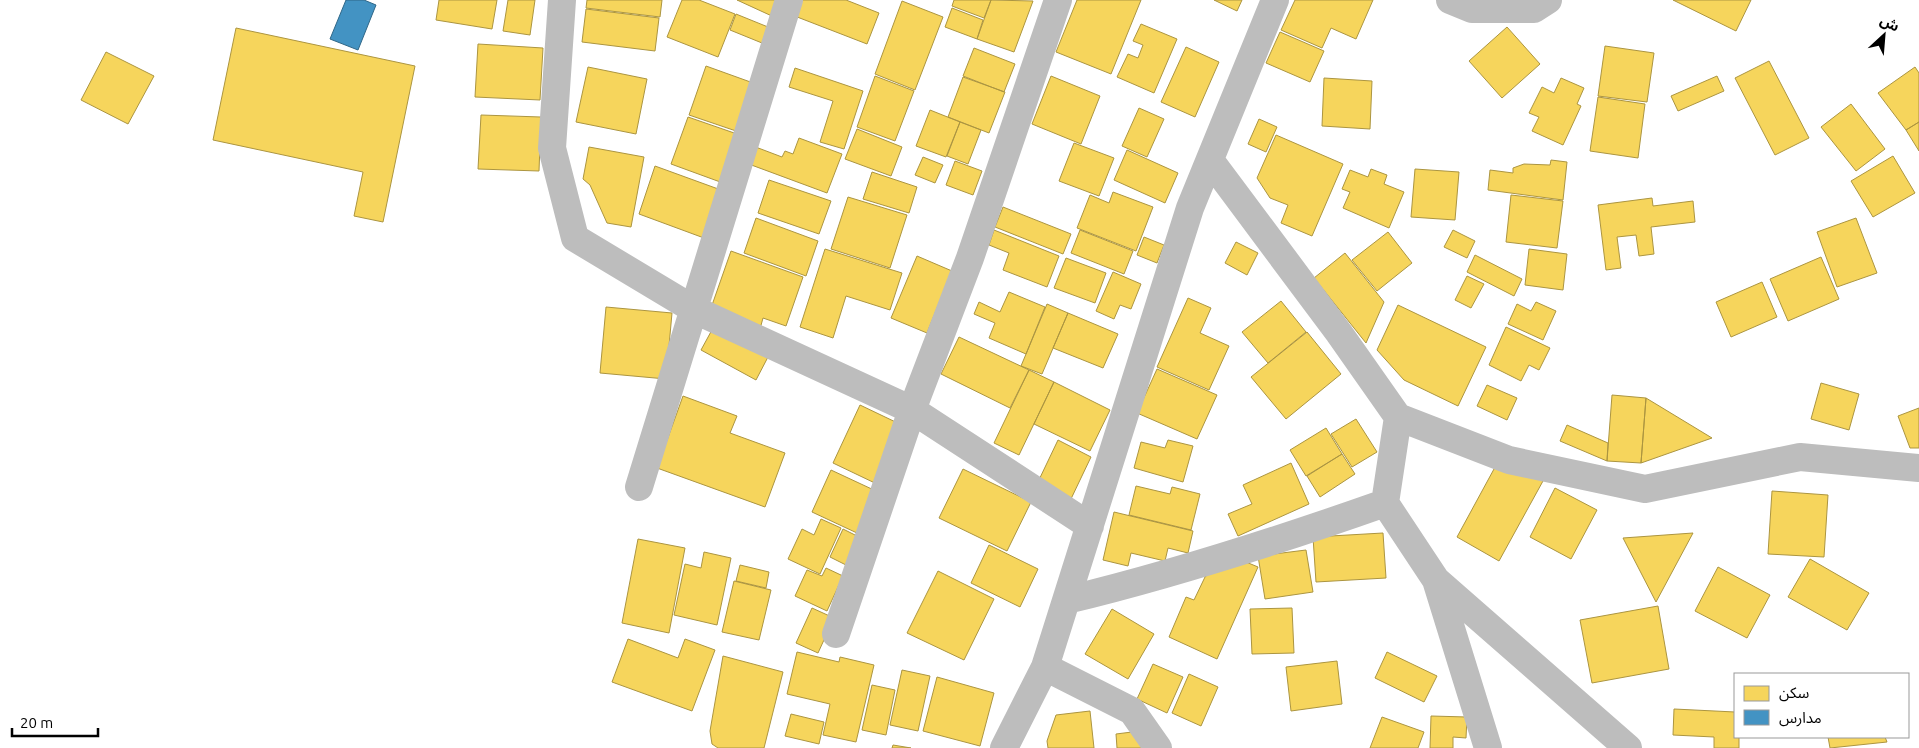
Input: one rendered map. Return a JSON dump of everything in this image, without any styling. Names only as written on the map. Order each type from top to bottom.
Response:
[{"type":"street","points":[[562,0],[552,148],[575,238],[695,310],[912,410],[1090,526]]},
{"type":"street","points":[[639,488],[789,0]]},
{"type":"street","points":[[836,634],[912,410],[970,258],[1058,0]]},
{"type":"street","points":[[1004,748],[1045,667],[1190,208],[1274,0]]},
{"type":"street","points":[[1450,0],[1472,9],[1534,9],[1548,0]]},
{"type":"street","points":[[1210,160],[1339,333],[1398,417],[1509,460],[1645,489],[1800,457],[1919,468]]},
{"type":"street","points":[[1398,417],[1385,503],[1436,580],[1628,748]]},
{"type":"street","points":[[1067,600],[1266,545],[1385,503]]},
{"type":"street","points":[[1436,580],[1488,748]]},
{"type":"street","points":[[1045,667],[1132,711],[1158,748]]},
{"type":"building: سكن","points":[[439,0],[497,0],[492,29],[436,20]]},
{"type":"building: سكن","points":[[508,0],[535,0],[530,35],[503,31]]},
{"type":"building: سكن","points":[[587,0],[662,0],[660,17],[586,8]]},
{"type":"building: سكن","points":[[682,0],[699,0],[735,14],[718,57],[667,37]]},
{"type":"building: سكن","points":[[737,0],[781,0],[774,17]]},
{"type":"building: سكن","points":[[798,0],[846,0],[879,13],[867,44],[792,15]]},
{"type":"building: سكن","points":[[954,0],[991,0],[984,18],[952,6]]},
{"type":"building: سكن","points":[[991,0],[1033,1],[1014,52],[977,39]]},
{"type":"building: سكن","points":[[1077,0],[1141,0],[1111,74],[1056,52]]},
{"type":"building: سكن","points":[[1214,0],[1242,0],[1237,11]]},
{"type":"building: سكن","points":[[1295,0],[1373,0],[1356,39],[1331,28],[1322,48],[1281,30]]},
{"type":"building: سكن","points":[[1673,0],[1751,0],[1736,31]]},
{"type":"building: سكن","points":[[902,1],[943,17],[915,90],[875,74]]},
{"type":"building: سكن","points":[[952,8],[983,20],[977,39],[945,27]]},
{"type":"building: سكن","points":[[586,9],[659,18],[655,51],[582,42]]},
{"type":"building: سكن","points":[[736,14],[768,27],[762,43],[730,30]]},
{"type":"building: سكن","points":[[1141,24],[1177,39],[1154,93],[1117,77],[1128,54],[1138,58],[1143,45],[1133,41]]},
{"type":"building: سكن","points":[[1507,27],[1540,64],[1502,98],[1469,61]]},
{"type":"building: سكن","points":[[236,28],[415,66],[383,222],[354,216],[363,172],[213,140]]},
{"type":"building: سكن","points":[[1280,32],[1324,51],[1310,82],[1266,63]]},
{"type":"building: سكن","points":[[478,44],[543,48],[540,100],[475,97]]},
{"type":"building: سكن","points":[[1605,46],[1654,53],[1647,102],[1598,96]]},
{"type":"building: سكن","points":[[1186,47],[1219,62],[1195,117],[1161,102]]},
{"type":"building: سكن","points":[[974,48],[1015,64],[1004,92],[963,76]]},
{"type":"building: سكن","points":[[106,52],[154,76],[128,124],[81,100]]},
{"type":"building: سكن","points":[[1769,61],[1809,138],[1775,155],[1735,78]]},
{"type":"building: سكن","points":[[706,66],[756,84],[739,132],[689,115]]},
{"type":"building: سكن","points":[[588,67],[647,79],[636,134],[576,122]]},
{"type":"building: سكن","points":[[1915,67],[1919,73],[1919,122],[1906,130],[1878,93]]},
{"type":"building: سكن","points":[[795,68],[863,91],[844,149],[820,142],[833,101],[789,87]]},
{"type":"building: سكن","points":[[875,76],[914,91],[895,141],[857,127]]},
{"type":"building: سكن","points":[[1051,76],[1100,96],[1081,144],[1032,124]]},
{"type":"building: سكن","points":[[1717,76],[1724,91],[1678,111],[1671,96]]},
{"type":"building: سكن","points":[[963,77],[1005,92],[989,133],[948,117]]},
{"type":"building: سكن","points":[[1324,78],[1372,81],[1370,129],[1322,126]]},
{"type":"building: سكن","points":[[1561,78],[1584,88],[1577,104],[1581,106],[1563,145],[1532,131],[1539,117],[1529,113],[1542,87],[1554,93]]},
{"type":"building: سكن","points":[[1598,97],[1645,104],[1638,158],[1590,151]]},
{"type":"building: سكن","points":[[1851,104],[1885,149],[1856,171],[1821,127]]},
{"type":"building: سكن","points":[[1139,108],[1164,119],[1147,157],[1122,146]]},
{"type":"building: سكن","points":[[930,110],[960,122],[946,157],[916,146]]},
{"type":"building: سكن","points":[[481,115],[541,117],[539,171],[478,169]]},
{"type":"building: سكن","points":[[688,117],[740,135],[723,183],[671,164]]},
{"type":"building: سكن","points":[[1259,119],[1277,127],[1266,152],[1248,144]]},
{"type":"building: سكن","points":[[960,122],[981,130],[968,164],[947,156]]},
{"type":"building: سكن","points":[[1919,122],[1919,151],[1906,130]]},
{"type":"building: سكن","points":[[857,129],[902,147],[891,176],[845,159]]},
{"type":"building: سكن","points":[[1276,135],[1343,164],[1312,236],[1281,223],[1288,205],[1270,198],[1257,178]]},
{"type":"building: سكن","points":[[799,138],[842,154],[827,193],[746,163],[753,146],[782,157],[785,151],[793,154]]},
{"type":"building: سكن","points":[[1074,143],[1114,158],[1099,196],[1059,181]]},
{"type":"building: سكن","points":[[589,147],[644,157],[631,227],[607,223],[590,185],[583,179]]},
{"type":"building: سكن","points":[[1127,150],[1178,173],[1165,203],[1114,180]]},
{"type":"building: سكن","points":[[1893,156],[1915,193],[1873,217],[1851,181]]},
{"type":"building: سكن","points":[[923,157],[943,165],[935,183],[915,175]]},
{"type":"building: سكن","points":[[1551,160],[1567,162],[1563,200],[1488,190],[1490,170],[1513,173],[1513,168],[1524,164],[1550,165]]},
{"type":"building: سكن","points":[[955,161],[982,171],[973,195],[946,185]]},
{"type":"building: سكن","points":[[655,166],[721,190],[704,238],[639,214]]},
{"type":"building: سكن","points":[[1371,169],[1387,175],[1384,184],[1404,192],[1389,228],[1343,208],[1350,192],[1342,189],[1350,170],[1368,177]]},
{"type":"building: سكن","points":[[1415,169],[1459,172],[1455,220],[1411,217]]},
{"type":"building: سكن","points":[[872,172],[917,187],[909,213],[863,199]]},
{"type":"building: سكن","points":[[769,180],[831,201],[819,234],[758,213]]},
{"type":"building: سكن","points":[[1113,192],[1153,207],[1136,251],[1077,228],[1090,195],[1109,203]]},
{"type":"building: سكن","points":[[1511,195],[1563,201],[1557,248],[1506,242]]},
{"type":"building: سكن","points":[[848,197],[907,215],[890,268],[831,249]]},
{"type":"building: سكن","points":[[1652,198],[1653,206],[1693,201],[1695,222],[1651,227],[1654,254],[1639,256],[1636,235],[1617,237],[1621,268],[1606,270],[1598,205]]},
{"type":"building: سكن","points":[[1003,207],[1071,234],[1063,254],[995,227]]},
{"type":"building: سكن","points":[[756,218],[818,241],[806,276],[744,253]]},
{"type":"building: سكن","points":[[1856,218],[1877,273],[1837,287],[1817,232]]},
{"type":"building: سكن","points":[[994,230],[1059,256],[1047,287],[1003,270],[1009,253],[989,245]]},
{"type":"building: سكن","points":[[1080,230],[1133,251],[1124,274],[1071,253]]},
{"type":"building: سكن","points":[[1453,230],[1475,241],[1467,258],[1444,247]]},
{"type":"building: سكن","points":[[1388,232],[1412,263],[1377,291],[1352,260]]},
{"type":"building: سكن","points":[[1144,237],[1164,245],[1157,263],[1137,255]]},
{"type":"building: سكن","points":[[1236,242],[1258,253],[1247,275],[1225,263]]},
{"type":"building: سكن","points":[[825,249],[902,273],[890,310],[846,296],[833,338],[800,327]]},
{"type":"building: سكن","points":[[1529,249],[1567,254],[1563,290],[1525,285]]},
{"type":"building: سكن","points":[[731,251],[803,277],[786,326],[763,318],[760,329],[711,308]]},
{"type":"building: سكن","points":[[1345,253],[1384,302],[1366,343],[1314,278]]},
{"type":"building: سكن","points":[[1475,255],[1522,279],[1514,296],[1467,272]]},
{"type":"building: سكن","points":[[917,256],[952,271],[927,333],[891,318]]},
{"type":"building: سكن","points":[[1821,257],[1839,299],[1788,321],[1770,279]]},
{"type":"building: سكن","points":[[1066,258],[1106,273],[1095,303],[1054,288]]},
{"type":"building: سكن","points":[[1113,272],[1141,284],[1131,309],[1120,305],[1114,319],[1096,311]]},
{"type":"building: سكن","points":[[1467,276],[1484,284],[1471,308],[1455,300]]},
{"type":"building: سكن","points":[[1762,282],[1777,317],[1731,337],[1716,302]]},
{"type":"building: سكن","points":[[1009,292],[1045,307],[1026,354],[989,338],[995,323],[974,314],[979,302],[1000,312]]},
{"type":"building: سكن","points":[[1188,298],[1211,308],[1200,333],[1229,346],[1209,390],[1157,367]]},
{"type":"building: سكن","points":[[1281,301],[1306,332],[1268,363],[1242,332]]},
{"type":"building: سكن","points":[[1536,302],[1556,311],[1543,340],[1508,324],[1517,304],[1531,311]]},
{"type":"building: سكن","points":[[1047,304],[1068,313],[1042,374],[1021,366]]},
{"type":"building: سكن","points":[[1398,305],[1486,347],[1458,406],[1404,380],[1377,350]]},
{"type":"building: سكن","points":[[606,307],[672,313],[666,379],[600,373]]},
{"type":"building: سكن","points":[[1068,313],[1118,334],[1103,368],[1053,348]]},
{"type":"building: سكن","points":[[1506,327],[1550,348],[1539,370],[1529,365],[1521,381],[1489,365]]},
{"type":"building: سكن","points":[[713,328],[768,357],[756,380],[701,350]]},
{"type":"building: سكن","points":[[1307,332],[1341,374],[1286,419],[1251,377]]},
{"type":"building: سكن","points":[[959,337],[1029,370],[1010,408],[941,374]]},
{"type":"building: سكن","points":[[1157,369],[1217,395],[1197,439],[1137,413]]},
{"type":"building: سكن","points":[[1029,370],[1054,382],[1019,455],[994,443]]},
{"type":"building: سكن","points":[[1054,382],[1110,410],[1090,451],[1034,424]]},
{"type":"building: سكن","points":[[1821,383],[1859,394],[1849,430],[1811,419]]},
{"type":"building: سكن","points":[[1487,385],[1517,398],[1507,420],[1477,406]]},
{"type":"building: سكن","points":[[1612,395],[1646,398],[1641,463],[1607,461]]},
{"type":"building: سكن","points":[[683,396],[737,416],[730,433],[785,453],[765,507],[657,468]]},
{"type":"building: سكن","points":[[1646,398],[1712,438],[1641,463]]},
{"type":"building: سكن","points":[[860,405],[906,427],[879,485],[833,463]]},
{"type":"building: سكن","points":[[1919,408],[1919,448],[1910,448],[1898,416]]},
{"type":"building: سكن","points":[[1356,419],[1377,452],[1352,467],[1331,434]]},
{"type":"building: سكن","points":[[1567,425],[1608,443],[1607,461],[1560,441]]},
{"type":"building: سكن","points":[[1326,428],[1342,454],[1306,476],[1290,450]]},
{"type":"building: سكن","points":[[1058,440],[1091,457],[1070,501],[1037,484]]},
{"type":"building: سكن","points":[[1168,440],[1193,446],[1183,482],[1134,468],[1141,442],[1165,448]]},
{"type":"building: سكن","points":[[1342,454],[1355,474],[1320,497],[1307,476]]},
{"type":"building: سكن","points":[[1500,458],[1543,481],[1499,561],[1457,537]]},
{"type":"building: سكن","points":[[1291,463],[1309,504],[1238,536],[1228,514],[1252,504],[1243,485]]},
{"type":"building: سكن","points":[[963,469],[1031,502],[1007,551],[939,518]]},
{"type":"building: سكن","points":[[831,470],[876,491],[857,533],[812,512]]},
{"type":"building: سكن","points":[[1136,486],[1170,494],[1172,487],[1200,494],[1191,530],[1129,515]]},
{"type":"building: سكن","points":[[1555,488],[1597,510],[1571,559],[1530,537]]},
{"type":"building: سكن","points":[[1772,491],[1828,495],[1824,557],[1768,554]]},
{"type":"building: سكن","points":[[1114,512],[1193,531],[1188,553],[1168,548],[1165,561],[1131,553],[1128,566],[1103,560]]},
{"type":"building: سكن","points":[[821,519],[841,528],[820,574],[788,559],[802,529],[814,535]]},
{"type":"building: سكن","points":[[843,529],[859,537],[846,565],[830,557]]},
{"type":"building: سكن","points":[[1383,533],[1386,578],[1316,582],[1313,537]]},
{"type":"building: سكن","points":[[1693,533],[1656,602],[1623,538]]},
{"type":"building: سكن","points":[[638,539],[685,548],[669,633],[622,623]]},
{"type":"building: سكن","points":[[989,545],[1038,569],[1020,607],[971,583]]},
{"type":"building: سكن","points":[[1306,550],[1313,592],[1265,599],[1258,556]]},
{"type":"building: سكن","points":[[704,552],[731,558],[717,625],[674,615],[685,564],[701,568]]},
{"type":"building: سكن","points":[[1810,559],[1869,593],[1847,630],[1788,597]]},
{"type":"building: سكن","points":[[1246,562],[1258,567],[1217,659],[1169,637],[1186,597],[1194,600],[1205,577],[1214,569]]},
{"type":"building: سكن","points":[[740,565],[769,572],[766,588],[736,581]]},
{"type":"building: سكن","points":[[1718,567],[1770,595],[1747,638],[1695,611]]},
{"type":"building: سكن","points":[[826,568],[843,576],[827,611],[795,596],[807,570],[822,576]]},
{"type":"building: سكن","points":[[938,571],[994,599],[964,660],[907,633]]},
{"type":"building: سكن","points":[[734,581],[771,590],[759,640],[722,632]]},
{"type":"building: سكن","points":[[1658,606],[1669,669],[1592,683],[1580,620]]},
{"type":"building: سكن","points":[[812,608],[834,618],[818,653],[796,643]]},
{"type":"building: سكن","points":[[1292,608],[1294,653],[1252,654],[1250,609]]},
{"type":"building: سكن","points":[[1112,609],[1154,634],[1128,679],[1085,654]]},
{"type":"building: سكن","points":[[628,639],[678,658],[685,639],[715,650],[692,711],[612,682]]},
{"type":"building: سكن","points":[[797,652],[839,662],[840,657],[874,665],[856,742],[823,735],[830,704],[787,694]]},
{"type":"building: سكن","points":[[1387,652],[1437,676],[1424,702],[1375,678]]},
{"type":"building: سكن","points":[[723,656],[783,672],[764,748],[718,748],[712,744],[710,731]]},
{"type":"building: سكن","points":[[1337,661],[1342,704],[1291,711],[1286,667]]},
{"type":"building: سكن","points":[[1153,664],[1183,677],[1167,713],[1137,699]]},
{"type":"building: سكن","points":[[902,670],[930,676],[918,731],[890,725]]},
{"type":"building: سكن","points":[[1189,674],[1218,687],[1201,726],[1172,713]]},
{"type":"building: سكن","points":[[937,677],[994,693],[980,746],[923,731]]},
{"type":"building: سكن","points":[[872,685],[895,690],[886,735],[862,730]]},
{"type":"building: سكن","points":[[1674,709],[1734,712],[1734,738],[1739,738],[1739,748],[1714,748],[1714,737],[1673,735]]},
{"type":"building: سكن","points":[[1090,711],[1094,748],[1048,748],[1047,741],[1056,715]]},
{"type":"building: سكن","points":[[791,714],[824,722],[819,744],[785,736]]},
{"type":"building: سكن","points":[[1431,716],[1467,717],[1466,738],[1453,737],[1453,748],[1430,748]]},
{"type":"building: سكن","points":[[1382,717],[1424,732],[1418,748],[1370,748]]},
{"type":"building: سكن","points":[[1140,731],[1142,748],[1117,748],[1116,734]]},
{"type":"building: سكن","points":[[1828,738],[1885,738],[1887,742],[1830,748]]},
{"type":"building: سكن","points":[[893,745],[911,748],[892,748]]},
{"type":"building: مدارس","points":[[346,0],[364,0],[376,5],[358,50],[330,39]]}]
